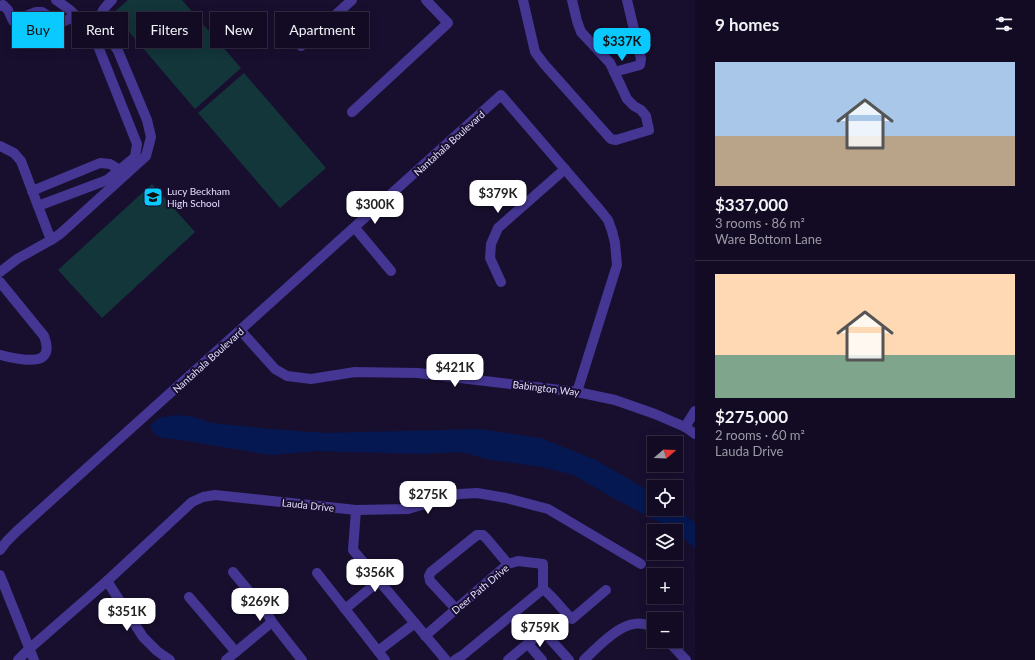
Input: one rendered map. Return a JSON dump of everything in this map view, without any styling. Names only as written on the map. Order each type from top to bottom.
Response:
[{"type":"street","points":[[56,0],[72,13]]},
{"type":"street","points":[[0,272],[17,259],[60,234],[146,156],[151,137],[147,120],[118,51],[100,25],[99,20],[102,10],[112,0]]},
{"type":"street","points":[[339,12],[352,0]]},
{"type":"street","points":[[352,112],[448,23],[426,0]]},
{"type":"street","points":[[523,0],[535,52],[611,139],[616,140],[649,130],[646,116],[627,99],[610,63],[581,32],[572,0]]},
{"type":"street","points":[[614,72],[640,65],[641,59],[627,0]]},
{"type":"street","points":[[0,6],[3,5],[8,10],[13,21],[36,12],[42,12],[47,15],[51,27],[72,18]]},
{"type":"street","points":[[38,206],[107,180],[135,157],[137,144],[99,48]]},
{"type":"street","name":"Nantahala Boulevard","points":[[0,550],[17,531],[501,96],[608,220],[616,243],[617,265],[577,392]]},
{"type":"street","points":[[0,146],[14,154],[21,161],[51,240]]},
{"type":"street","points":[[32,191],[100,163],[110,164],[120,170]]},
{"type":"street","points":[[501,282],[490,258],[491,244],[498,228],[565,169]]},
{"type":"street","points":[[355,228],[391,271]]},
{"type":"street","points":[[0,282],[44,336],[47,345],[46,352],[37,360],[24,360],[0,355]]},
{"type":"street","name":"Babington Way","points":[[241,331],[275,369],[287,376],[311,379],[355,372],[410,373],[577,392],[615,400],[655,414],[686,427],[695,434]]},
{"type":"street","points":[[686,427],[695,411]]},
{"type":"street","name":"Lauda Drive","points":[[18,660],[107,581],[192,502],[203,497],[214,495],[356,510],[408,509],[459,494],[477,493],[506,498],[548,509],[641,564]]},
{"type":"street","points":[[356,510],[353,550],[446,660]]},
{"type":"street","points":[[456,609],[430,581],[429,576],[431,572],[477,535],[483,535],[508,564]]},
{"type":"street","name":"Deer Path Drive","points":[[425,636],[508,564],[518,561],[543,564],[543,589]]},
{"type":"street","points":[[233,572],[267,612],[272,622],[302,660]]},
{"type":"street","points":[[317,573],[385,660]]},
{"type":"street","points":[[0,575],[34,660]]},
{"type":"street","points":[[107,581],[143,637],[157,651],[170,660]]},
{"type":"street","points":[[345,609],[379,581]]},
{"type":"street","points":[[455,660],[543,589],[572,619],[606,590]]},
{"type":"street","points":[[189,597],[236,652]]},
{"type":"street","points":[[226,660],[272,622]]},
{"type":"street","points":[[378,651],[415,623]]},
{"type":"street","points":[[584,660],[614,632],[625,626],[638,624],[647,626]]},
{"type":"street","points":[[508,660],[543,631],[569,660]]},
{"type":"street","points":[[528,644],[542,660]]},
{"type":"street","points":[[675,648],[686,660]]},
{"type":"green space","points":[[128,0],[182,0],[192,12],[136,12],[136,40],[128,31],[128,12],[114,12]]},
{"type":"green space","points":[[202,23],[210,32],[210,48],[224,48],[241,68],[195,109],[143,48],[202,48]]},
{"type":"green space","points":[[244,73],[326,168],[280,208],[198,113]]},
{"type":"green space","points":[[152,184],[195,232],[102,318],[58,270]]},
{"type":"shaded area","points":[[175,415],[194,417],[212,423],[326,433],[480,429],[541,438],[596,460],[647,490],[647,516],[573,475],[542,467],[486,459],[462,452],[420,454],[317,451],[271,455],[163,438],[154,434],[150,426],[159,418]]},
{"type":"shaded area","points":[[683,514],[695,523],[695,548],[683,538],[683,524],[663,524],[647,516],[683,516]]},
{"type":"place","name":"Lucy Beckham High School","points":[[153,197]]}]
